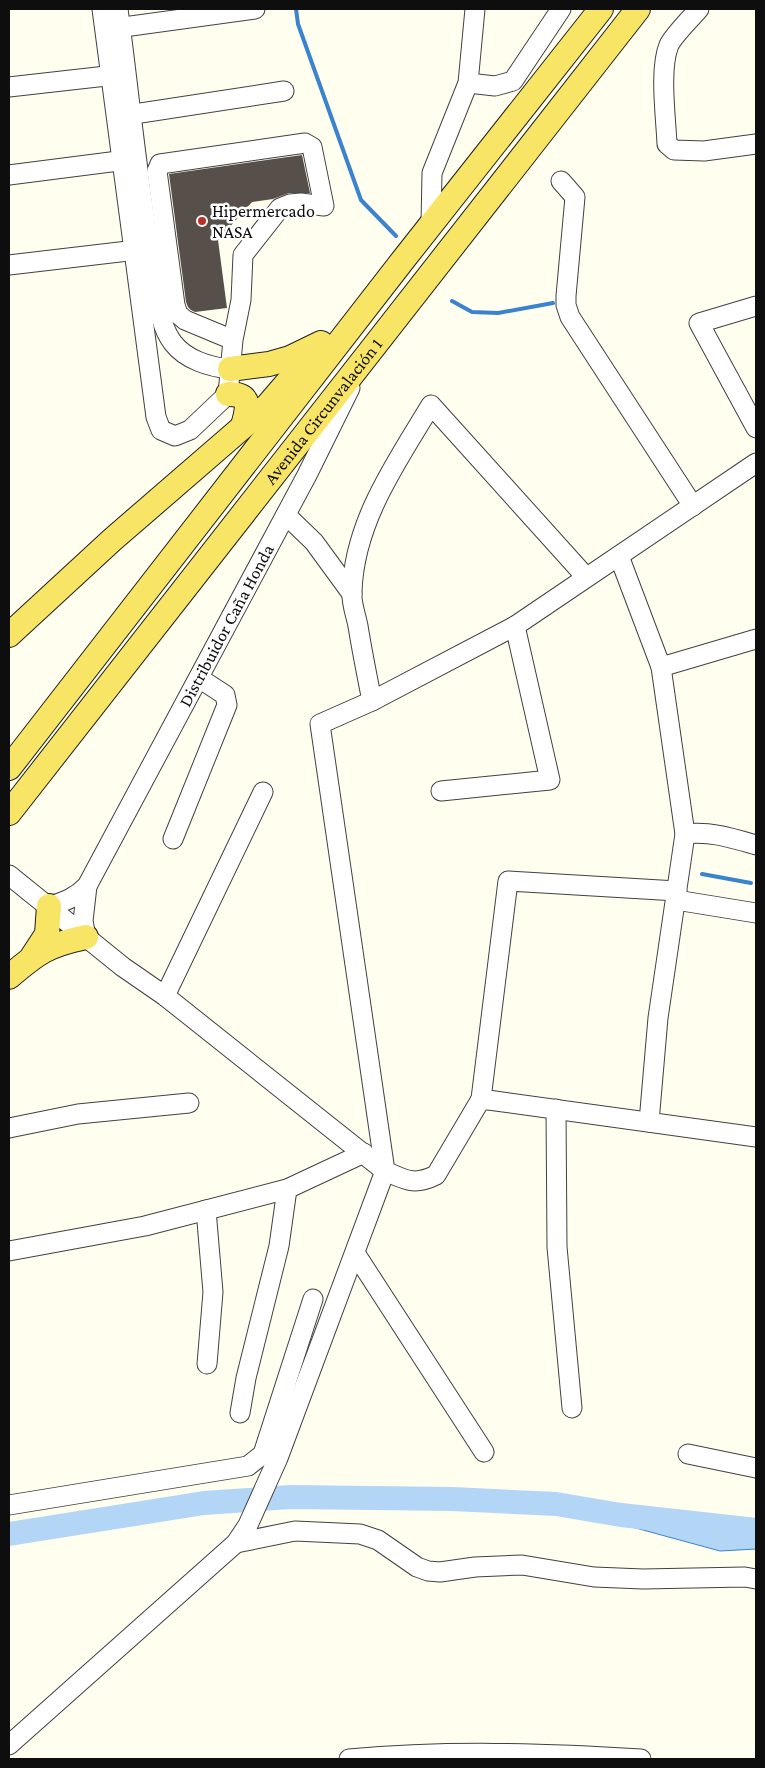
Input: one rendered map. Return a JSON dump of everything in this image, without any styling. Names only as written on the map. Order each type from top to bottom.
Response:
[{"type":"main road","name":"Avenida Circunvalación 1","points":[[9,768],[431,224],[601,9]]},
{"type":"main road","name":"Avenida Circunvalación 1","points":[[9,813],[638,9]]},
{"type":"main road","points":[[9,635],[112,540],[268,404],[337,325],[403,260]]},
{"type":"main road","points":[[230,369],[269,364],[290,358],[321,344]]},
{"type":"main road","points":[[228,394],[237,394],[243,397],[247,403],[248,409],[243,426]]},
{"type":"main road","points":[[32,957],[47,934],[49,906]]},
{"type":"main road","points":[[9,977],[32,957],[48,947],[86,937]]},
{"type":"street","points":[[102,9],[115,22],[119,74],[142,250],[156,417],[161,430],[175,436],[190,430],[228,394],[233,340],[240,300],[243,255],[280,208],[290,204],[301,203],[324,206],[312,147],[305,143],[160,164],[156,171],[175,305],[178,314],[185,320],[233,340]]},
{"type":"street","points":[[115,22],[255,9]]},
{"type":"street","points":[[431,224],[432,173],[468,83],[475,9]]},
{"type":"street","points":[[468,83],[495,86],[513,81],[562,9]]},
{"type":"street","points":[[699,9],[669,44],[665,60],[667,144],[674,150],[704,151],[756,144]]},
{"type":"street","points":[[9,87],[119,74]]},
{"type":"street","points":[[124,115],[284,91]]},
{"type":"street","points":[[9,175],[130,160]]},
{"type":"street","points":[[561,181],[575,197],[566,296],[566,306],[570,317],[693,506]]},
{"type":"street","points":[[9,264],[142,250]]},
{"type":"street","points":[[142,250],[162,320],[173,344],[196,361],[213,368],[230,369]]},
{"type":"street","points":[[756,306],[699,323],[756,428]]},
{"type":"street","name":"Distribuidor Caña Honda","points":[[49,906],[64,903],[78,895],[88,886],[308,476],[361,364]]},
{"type":"street","points":[[372,701],[352,594],[354,567],[362,532],[371,511],[386,481],[431,405],[586,577]]},
{"type":"street","points":[[9,1745],[236,1542],[248,1525],[278,1458],[385,1170],[320,724],[372,701],[515,626],[756,463]]},
{"type":"street","points":[[286,515],[314,542],[352,594]]},
{"type":"street","points":[[619,556],[661,667],[685,834],[658,1018],[650,1122]]},
{"type":"street","points":[[441,791],[550,780],[515,626]]},
{"type":"street","points":[[661,667],[756,639]]},
{"type":"street","points":[[173,839],[227,705],[224,695],[199,678]]},
{"type":"street","points":[[165,996],[263,792]]},
{"type":"street","points":[[685,834],[701,832],[756,845]]},
{"type":"street","points":[[14,879],[123,967],[165,996],[385,1170],[409,1182],[421,1181],[436,1175],[481,1099],[508,881],[676,896],[756,914]]},
{"type":"street","name":"Distribuidor Caña Honda","points":[[86,937],[83,921],[88,886]]},
{"type":"street","points":[[481,1099],[756,1137]]},
{"type":"street","points":[[9,1128],[78,1114],[190,1103]]},
{"type":"street","points":[[556,1109],[557,1247],[572,1408]]},
{"type":"street","points":[[9,1251],[145,1226],[288,1189],[364,1153]]},
{"type":"street","points":[[240,1413],[246,1378],[279,1246],[288,1189]]},
{"type":"street","points":[[206,1210],[213,1292],[207,1364]]},
{"type":"street","points":[[355,1253],[484,1452]]},
{"type":"street","points":[[9,1505],[248,1466],[255,1462],[263,1454],[313,1299]]},
{"type":"street","points":[[688,1454],[756,1468]]},
{"type":"street","points":[[236,1542],[295,1531],[360,1534],[378,1540],[417,1567],[428,1572],[522,1565],[594,1577],[643,1579],[745,1577],[756,1579]]},
{"type":"street","points":[[348,1759],[390,1755],[559,1756],[641,1759]]},
{"type":"water","points":[[588,1515],[722,1532],[756,1530],[756,1549],[720,1551]]},
{"type":"building","name":"Hipermercado NASA","points":[[302,155],[310,193],[289,193],[273,199],[252,202],[218,240],[227,308],[195,312],[191,310],[186,302],[169,174]]},
{"type":"waterway","points":[[296,9],[298,24],[361,200],[396,236]]},
{"type":"waterway","points":[[452,301],[472,312],[498,313],[553,303]]},
{"type":"waterway","points":[[702,874],[751,883]]},
{"type":"waterway","points":[[9,1534],[204,1503],[291,1497],[452,1499],[556,1504],[621,1515],[756,1530]]},
{"type":"place","name":"Hipermercado NASA","points":[[202,221]]}]
